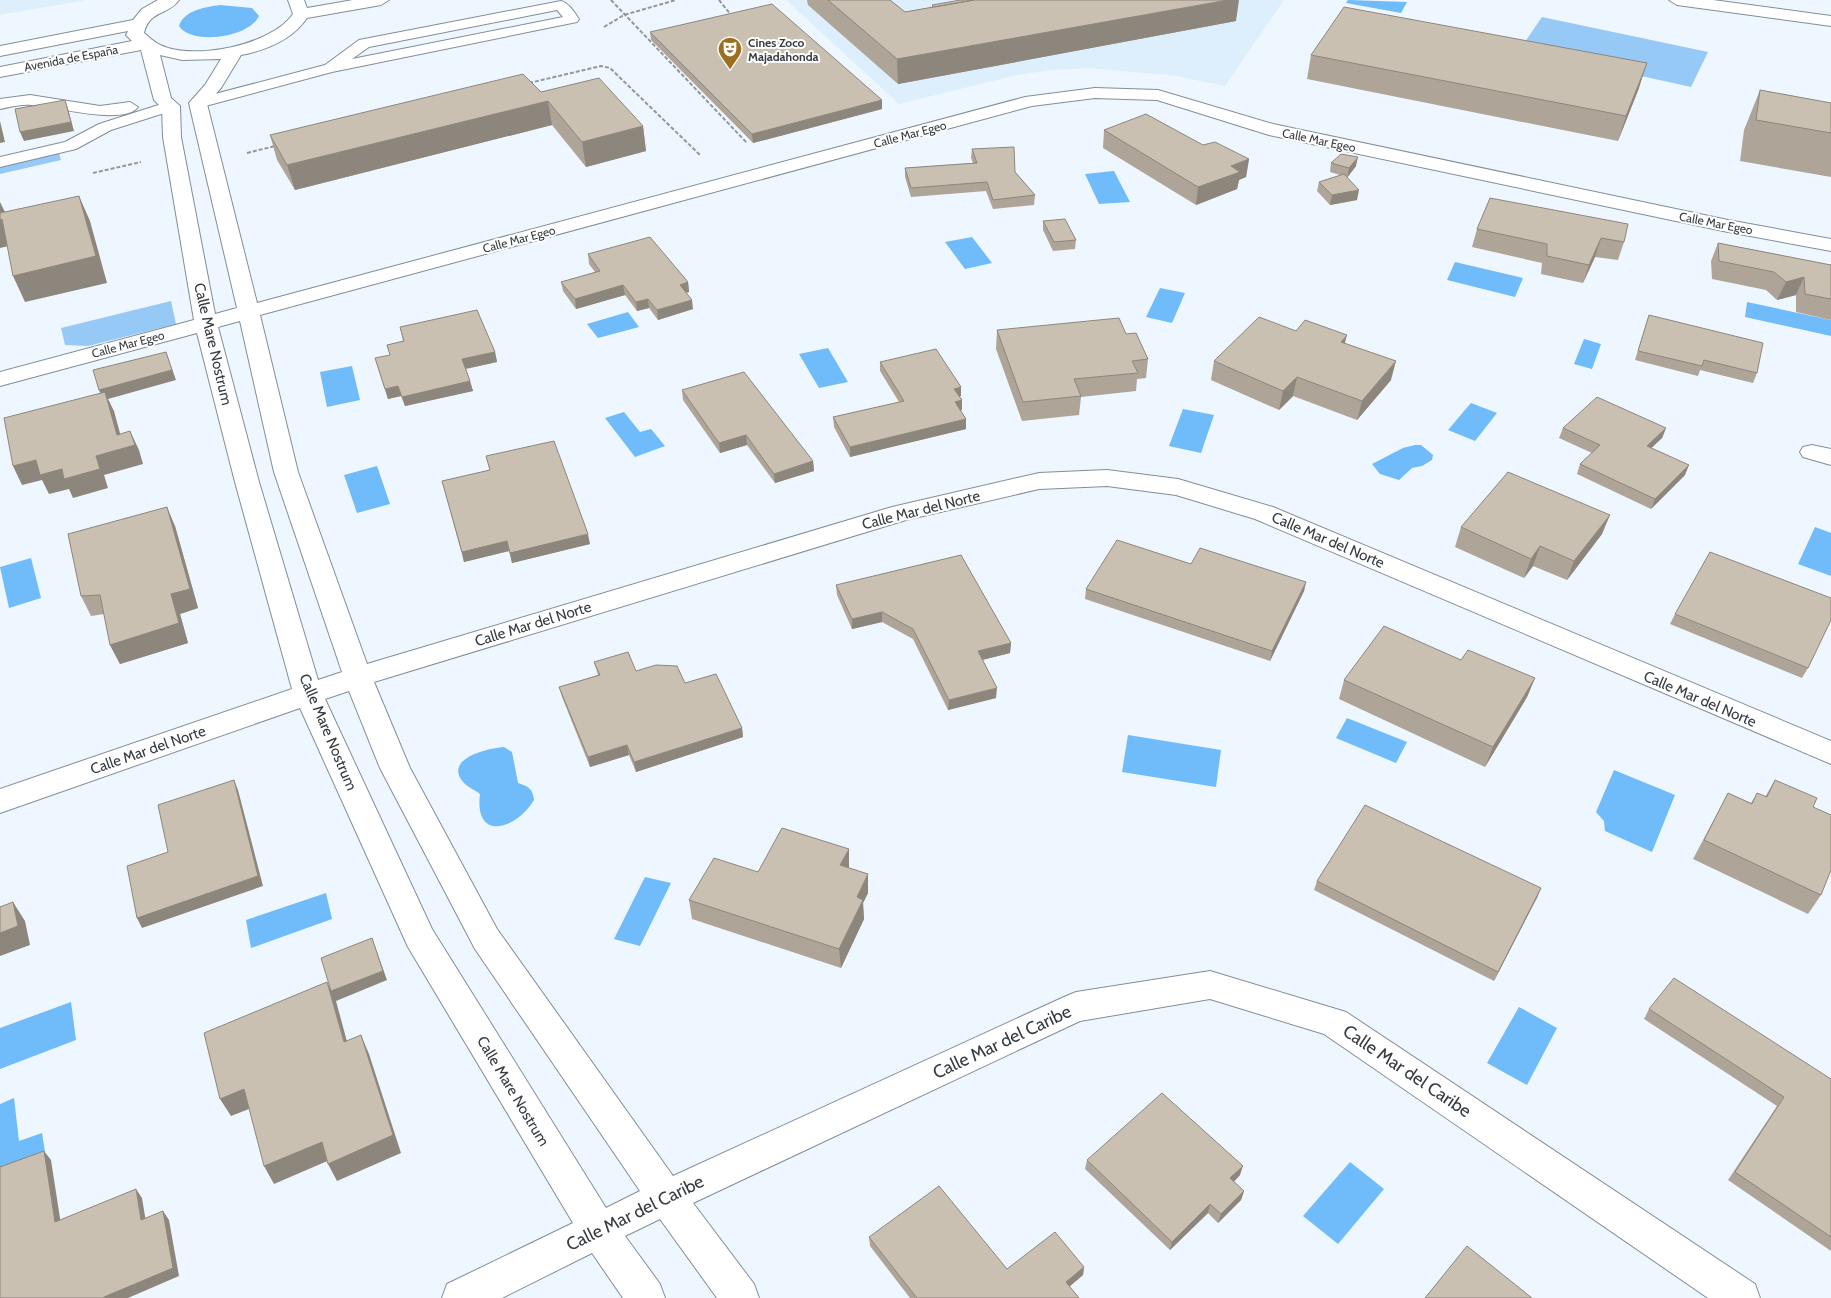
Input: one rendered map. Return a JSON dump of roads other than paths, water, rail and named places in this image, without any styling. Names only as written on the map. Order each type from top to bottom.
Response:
[{"type":"street","points":[[171,0],[145,15],[143,39],[165,54],[186,56],[234,52],[260,45],[281,36],[296,25],[299,7],[381,0]]},
{"type":"street","points":[[1677,0],[1831,21]]},
{"type":"street","points":[[1778,0],[1831,7]]},
{"type":"street","name":"Avenida de España","points":[[0,51],[143,39]]},
{"type":"street","name":"Avenida de España","points":[[0,72],[143,39]]},
{"type":"street","name":"Calle Mare Nostrum","points":[[143,39],[186,99],[248,312],[286,472],[358,677],[395,768],[486,940],[666,1197],[740,1298]]},
{"type":"street","points":[[186,99],[234,52]]},
{"type":"street","name":"Calle Mar Egeo","points":[[0,379],[1031,101],[1095,93],[1158,96],[1269,129],[1728,226],[1831,245]]},
{"type":"street","name":"Calle Mare Nostrum","points":[[186,99],[172,137],[206,323],[246,482],[308,694],[419,937],[599,1231],[646,1298]]},
{"type":"street","name":"Calle Mar del Norte","points":[[0,801],[358,677],[900,513],[1039,481],[1107,478],[1178,487],[1264,513],[1831,753]]},
{"type":"street","name":"Calle Mar del Caribe","points":[[461,1298],[666,1197],[1076,1007],[1210,985],[1334,1022],[1741,1298]]},
{"type":"lane","points":[[0,162],[70,146],[103,119],[330,68],[572,19],[561,4],[364,43],[330,68]]},
{"type":"lane","points":[[0,104],[30,100],[103,119]]},
{"type":"place","name":"Cines Zoco Majadahonda","points":[[730,70]]}]
